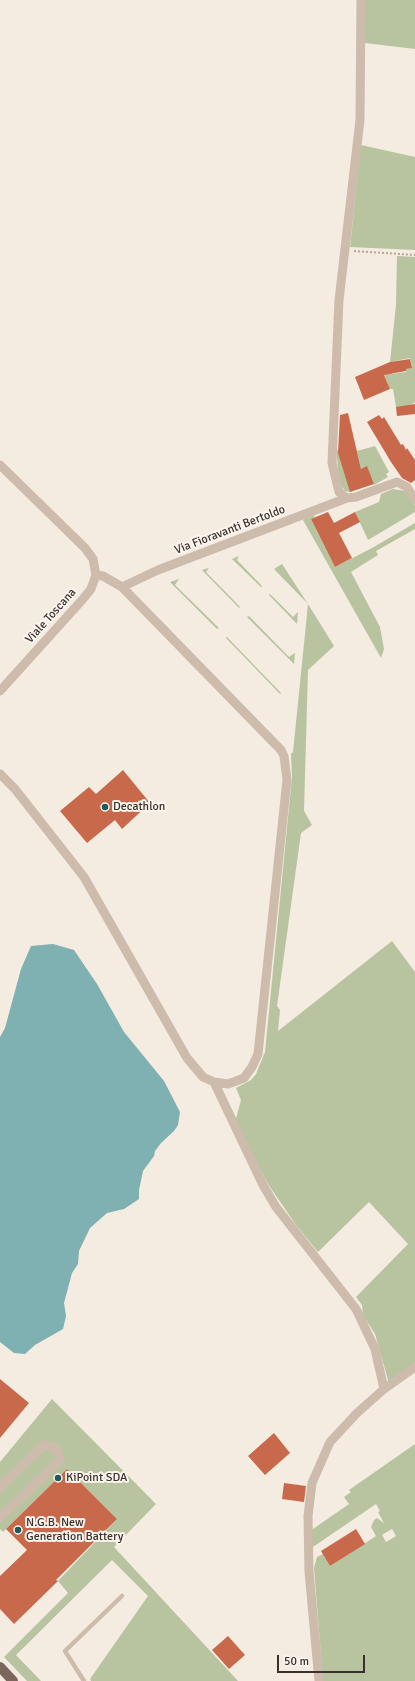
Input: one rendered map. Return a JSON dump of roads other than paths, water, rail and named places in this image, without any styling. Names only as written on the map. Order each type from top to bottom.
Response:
[{"type":"main road","points":[[0,1667],[13,1681]]},
{"type":"street","points":[[351,497],[339,492],[332,463],[339,300],[360,120],[361,0]]},
{"type":"street","points":[[0,465],[85,548],[92,559],[96,575],[103,576],[122,587],[282,750],[287,780],[258,1054],[252,1067],[244,1078],[228,1084],[214,1082],[203,1077],[187,1058],[84,877],[34,812],[0,774]]},
{"type":"street","name":"Via Fioravanti Bertoldo","points":[[122,587],[158,570],[351,497],[397,482],[407,487],[415,500]]},
{"type":"street","name":"Viale Toscana","points":[[0,691],[83,599],[91,589],[96,575]]},
{"type":"street","points":[[214,1082],[263,1185],[276,1207],[356,1308],[375,1349],[384,1389]]},
{"type":"street","points":[[320,1681],[309,1571],[308,1516],[312,1483],[330,1442],[357,1413],[384,1389],[415,1367]]},
{"type":"street","points":[[0,1487],[44,1445],[54,1447],[58,1452],[60,1460],[0,1518]]},
{"type":"lane","points":[[84,1681],[65,1651],[122,1596]]},
{"type":"water","points":[[53,944],[74,950],[97,984],[124,1032],[164,1081],[180,1112],[178,1125],[174,1131],[161,1143],[143,1171],[139,1190],[139,1199],[124,1209],[107,1213],[90,1228],[79,1251],[78,1264],[72,1273],[64,1303],[66,1316],[63,1329],[35,1345],[25,1354],[14,1353],[0,1342],[0,1037],[5,1028],[21,969],[31,946]]},
{"type":"place","name":"Decathlon","points":[[105,807]]},
{"type":"place","name":"KiPoint SDA","points":[[58,1478]]},
{"type":"place","name":"N.G.B. New Generation Battery","points":[[18,1530]]}]
